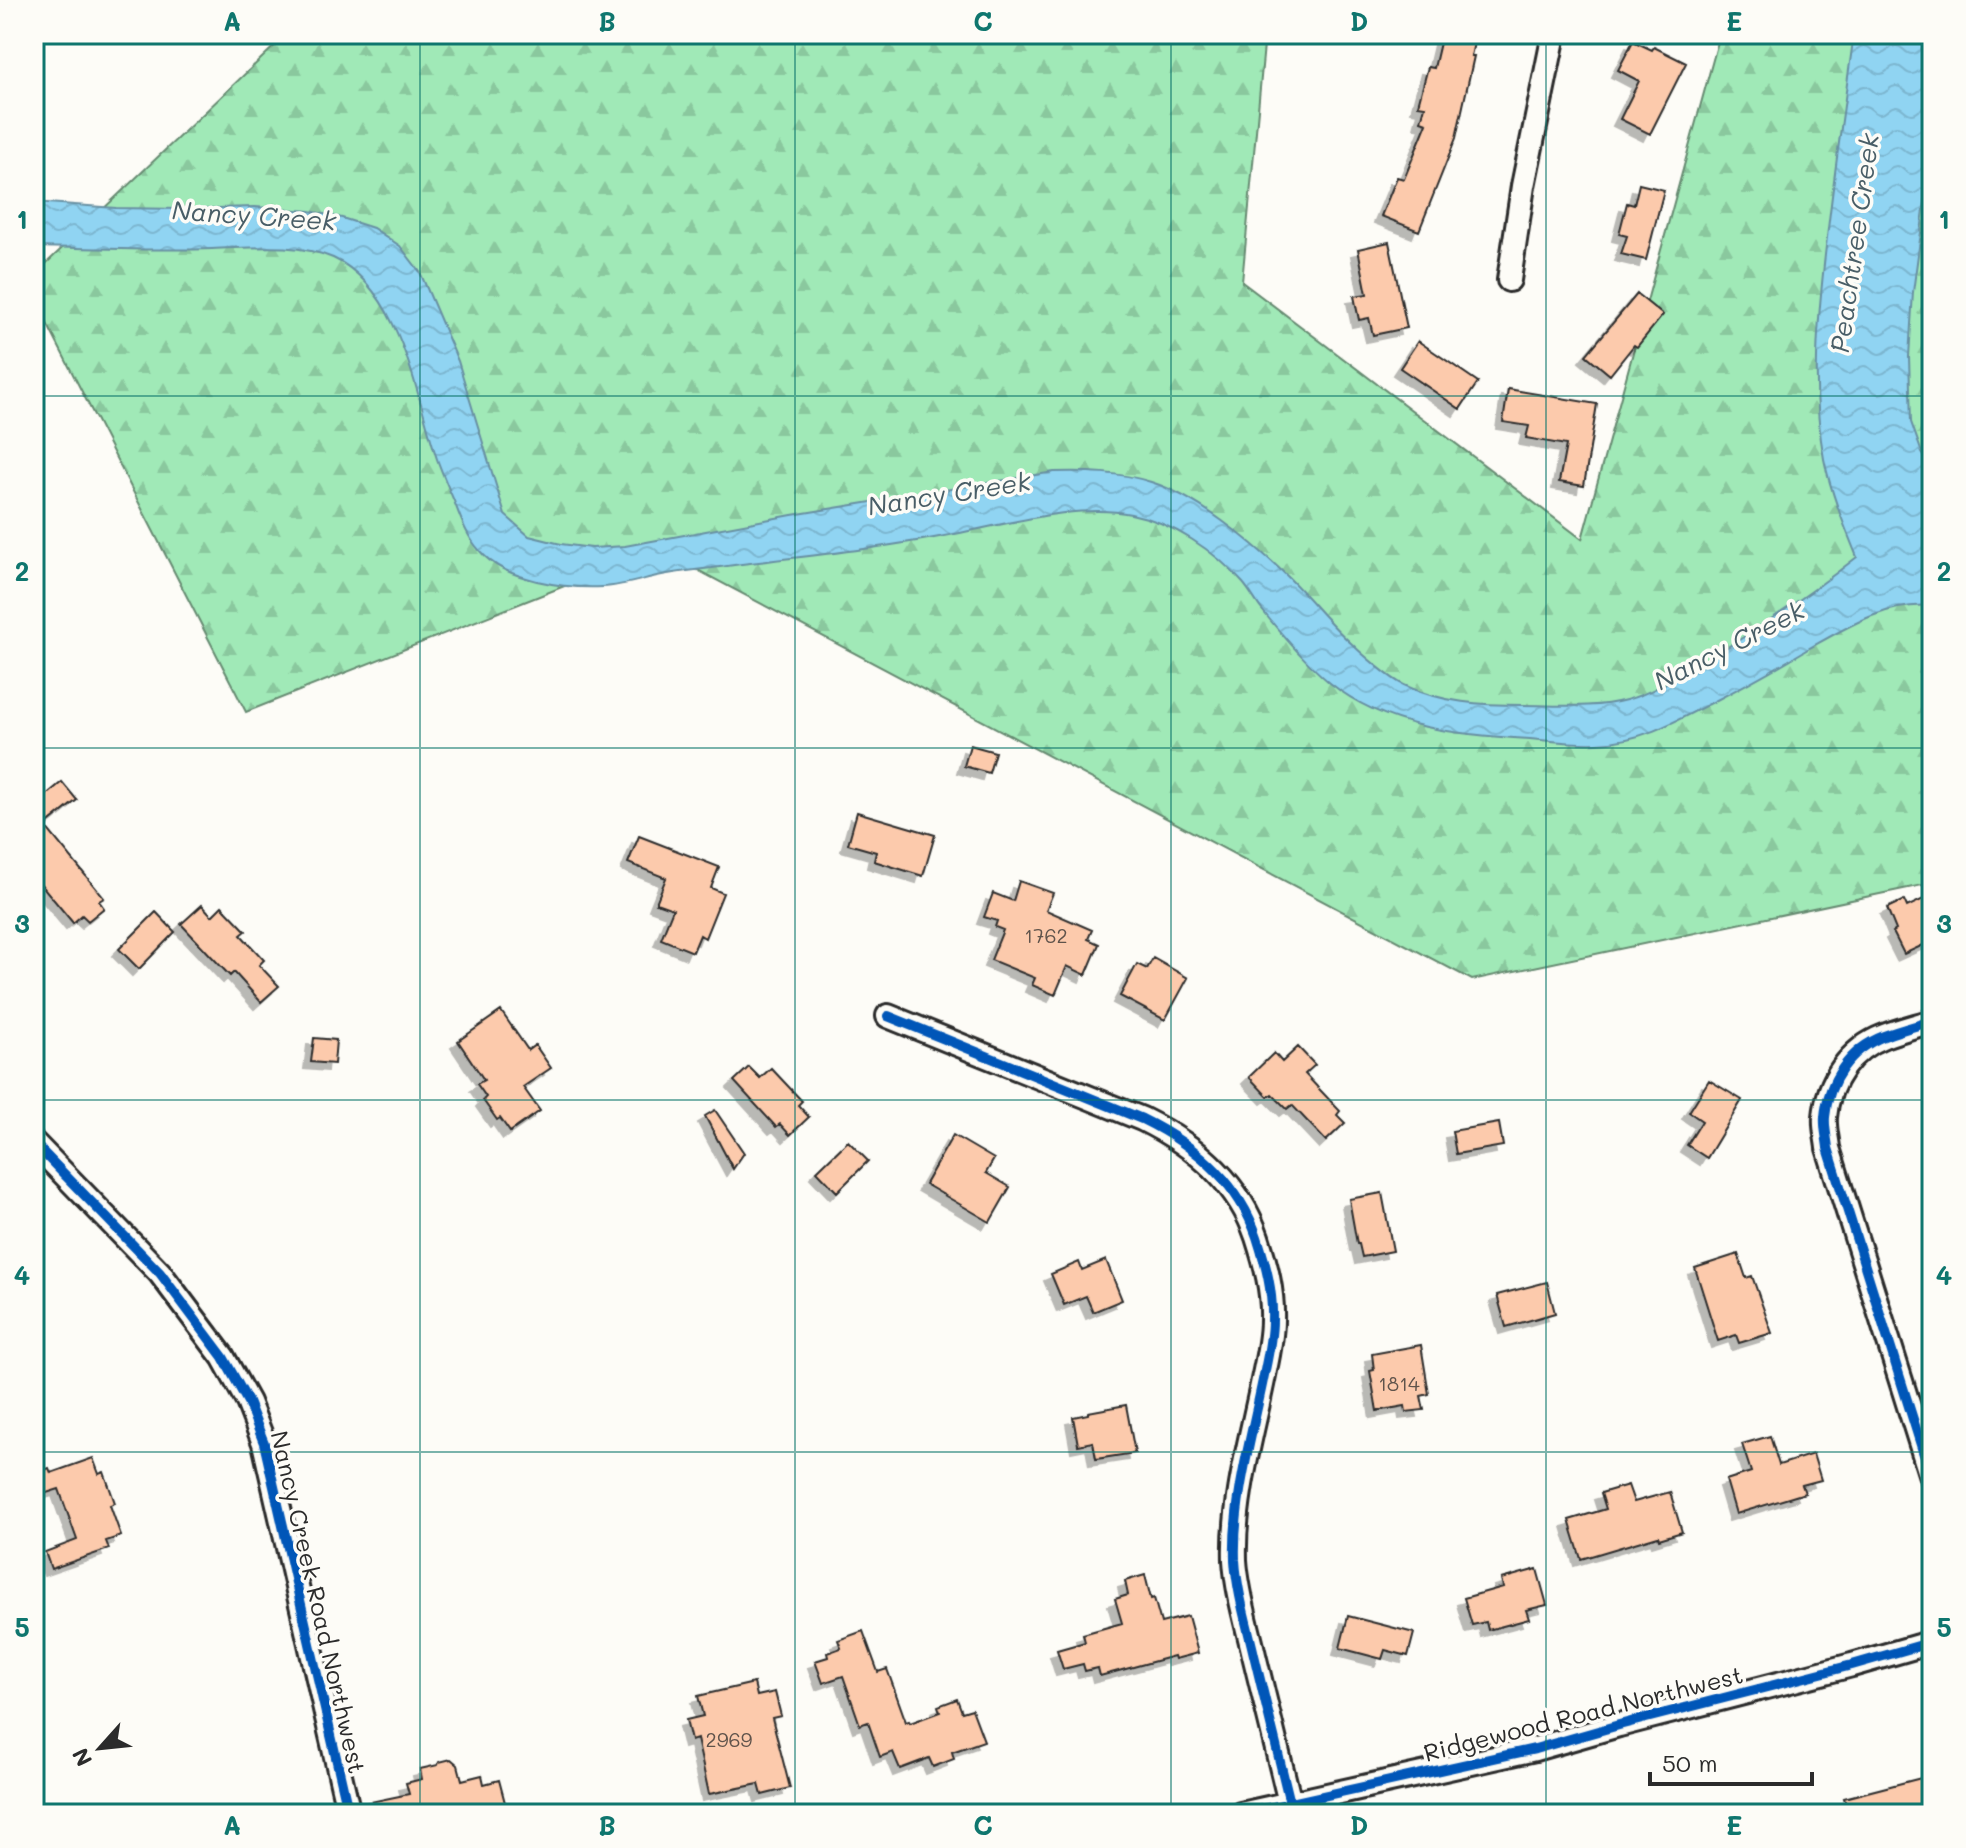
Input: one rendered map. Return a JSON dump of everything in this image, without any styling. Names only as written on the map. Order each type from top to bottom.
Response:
[{"type":"street","points":[[1509,280],[1523,186],[1554,34]]},
{"type":"street","points":[[888,1016],[1166,1131],[1192,1147],[1215,1169],[1252,1222],[1268,1269],[1272,1322],[1238,1503],[1235,1560],[1241,1600],[1290,1803]]},
{"type":"street","points":[[1932,1021],[1883,1036],[1851,1058],[1838,1074],[1830,1092],[1824,1119],[1828,1148],[1932,1480]]},
{"type":"street","name":"Nancy Creek Road Northwest","points":[[34,1143],[160,1273],[223,1357],[248,1402],[264,1443],[349,1814]]},
{"type":"street","name":"Ridgewood Road Northwest","points":[[1241,1814],[1535,1749],[1932,1642]]},
{"type":"green space","points":[[287,34],[1265,34],[1242,282],[1582,539],[1720,34],[1932,34],[1932,883],[1472,980],[658,549],[246,712],[34,298],[34,275]]},
{"type":"water","points":[[1854,34],[1932,34],[1932,150],[1913,292],[1909,357],[1911,422],[1922,453],[1932,467],[1932,606],[1899,608],[1867,618],[1683,717],[1642,735],[1613,742],[1572,743],[1451,732],[1375,711],[1330,683],[1312,667],[1259,607],[1243,583],[1206,549],[1162,524],[1131,514],[1089,511],[1043,516],[895,545],[678,572],[610,586],[561,585],[520,576],[491,562],[467,533],[437,459],[403,346],[375,294],[356,273],[333,258],[289,248],[168,250],[34,247],[34,202],[116,208],[255,207],[310,211],[373,228],[400,246],[420,272],[458,361],[505,515],[529,536],[592,548],[625,546],[1054,472],[1115,474],[1168,489],[1222,520],[1285,574],[1363,654],[1404,685],[1433,696],[1478,703],[1601,705],[1635,697],[1679,676],[1779,614],[1857,557],[1834,497],[1824,459],[1817,379],[1823,272]]},
{"type":"building","points":[[1442,34],[1476,34],[1471,56],[1474,56],[1456,138],[1419,231],[1381,216],[1397,177],[1404,179],[1427,123],[1421,121],[1425,106],[1418,105],[1428,67],[1434,68]]},
{"type":"building","points":[[1633,41],[1652,50],[1654,47],[1686,63],[1650,134],[1620,119],[1639,81],[1618,70]]},
{"type":"building","points":[[1639,184],[1664,190],[1646,260],[1621,254],[1627,236],[1619,234],[1627,203],[1634,205]]},
{"type":"building","points":[[1389,242],[1407,328],[1373,335],[1369,318],[1359,320],[1354,296],[1367,294],[1358,249]]},
{"type":"building","points":[[1637,294],[1663,315],[1610,375],[1586,355]]},
{"type":"building","points":[[1418,341],[1478,382],[1460,409],[1400,368]]},
{"type":"building","points":[[1508,389],[1597,404],[1584,486],[1559,482],[1566,445],[1526,438],[1529,426],[1503,422]]},
{"type":"building","points":[[970,745],[995,752],[989,773],[964,766]]},
{"type":"building","points":[[62,782],[77,800],[45,826],[104,898],[99,901],[104,908],[88,921],[82,915],[73,923],[34,876],[34,805]]},
{"type":"building","points":[[857,812],[935,835],[923,876],[874,861],[876,852],[848,844]]},
{"type":"building","points":[[639,836],[719,867],[711,888],[723,893],[705,938],[700,935],[693,952],[661,939],[673,909],[656,903],[666,878],[628,863]]},
{"type":"building","points":[[1019,881],[1053,893],[1046,910],[1092,930],[1088,939],[1099,944],[1086,975],[1067,966],[1055,995],[1032,985],[1035,978],[991,960],[1003,930],[995,927],[997,921],[984,917],[993,893],[1013,901]]},
{"type":"building","points":[[1932,895],[1932,941],[1904,954],[1893,932],[1896,930],[1887,908],[1904,900],[1907,907]]},
{"type":"building","points":[[202,905],[212,916],[222,906],[246,931],[241,935],[264,960],[259,965],[279,986],[261,1002],[234,972],[230,976],[181,924]]},
{"type":"building","points":[[156,912],[175,932],[139,969],[119,949]]},
{"type":"building","points":[[1153,958],[1188,978],[1165,1020],[1120,996],[1137,964],[1147,969]]},
{"type":"building","points":[[501,1011],[528,1050],[535,1045],[551,1068],[523,1087],[540,1111],[510,1132],[483,1100],[486,1097],[477,1084],[484,1080],[458,1041]]},
{"type":"building","points":[[314,1038],[336,1040],[334,1064],[311,1062]]},
{"type":"building","points":[[1298,1047],[1315,1065],[1305,1074],[1340,1111],[1337,1115],[1345,1123],[1326,1141],[1292,1105],[1287,1109],[1272,1094],[1268,1097],[1249,1077],[1274,1053],[1282,1062]]},
{"type":"building","points":[[749,1067],[760,1078],[771,1068],[802,1101],[798,1105],[809,1117],[790,1135],[780,1124],[776,1127],[734,1081]]},
{"type":"building","points":[[1709,1080],[1742,1100],[1707,1158],[1687,1145],[1702,1121],[1689,1112]]},
{"type":"building","points":[[715,1110],[744,1153],[733,1169],[705,1116]]},
{"type":"building","points":[[1499,1123],[1503,1146],[1456,1154],[1452,1131]]},
{"type":"building","points":[[953,1135],[994,1159],[986,1173],[1010,1187],[990,1222],[925,1184]]},
{"type":"building","points":[[848,1141],[868,1161],[837,1192],[817,1171]]},
{"type":"building","points":[[1382,1193],[1393,1251],[1362,1257],[1349,1199]]},
{"type":"building","points":[[1738,1254],[1746,1278],[1752,1276],[1772,1333],[1739,1343],[1736,1335],[1718,1341],[1695,1268]]},
{"type":"building","points":[[1106,1260],[1122,1300],[1093,1312],[1086,1296],[1064,1305],[1051,1274],[1079,1262],[1082,1270]]},
{"type":"building","points":[[1547,1282],[1555,1313],[1506,1327],[1497,1295]]},
{"type":"building","points":[[1421,1345],[1429,1394],[1421,1396],[1424,1410],[1406,1412],[1405,1406],[1377,1411],[1370,1371],[1374,1370],[1372,1354]]},
{"type":"building","points":[[1126,1405],[1135,1453],[1096,1459],[1093,1442],[1078,1445],[1073,1417]]},
{"type":"building","points":[[1770,1436],[1779,1465],[1813,1454],[1821,1480],[1802,1485],[1805,1493],[1736,1514],[1726,1480],[1751,1472],[1742,1444]]},
{"type":"building","points":[[93,1458],[99,1474],[104,1472],[115,1503],[110,1505],[121,1536],[106,1541],[109,1549],[51,1569],[45,1552],[77,1540],[59,1489],[34,1497],[34,1474],[49,1468],[51,1473]]},
{"type":"building","points":[[1628,1485],[1634,1502],[1670,1492],[1682,1532],[1581,1559],[1569,1520],[1606,1509],[1601,1493]]},
{"type":"building","points":[[1537,1569],[1547,1605],[1526,1610],[1529,1619],[1488,1630],[1486,1622],[1472,1625],[1464,1598],[1503,1587],[1501,1579]]},
{"type":"building","points":[[1145,1575],[1161,1623],[1188,1616],[1198,1653],[1175,1659],[1174,1656],[1100,1676],[1098,1668],[1085,1671],[1083,1664],[1063,1669],[1057,1650],[1085,1642],[1083,1634],[1122,1623],[1115,1599],[1128,1595],[1125,1581]]},
{"type":"building","points":[[1348,1616],[1414,1633],[1408,1656],[1385,1650],[1382,1659],[1340,1648]]},
{"type":"building","points":[[863,1631],[878,1672],[887,1669],[906,1722],[940,1712],[938,1706],[957,1699],[962,1712],[972,1709],[984,1741],[952,1752],[954,1759],[933,1767],[929,1758],[900,1769],[893,1752],[880,1757],[868,1722],[860,1725],[843,1676],[823,1683],[815,1661],[841,1648],[838,1640]]},
{"type":"building","points":[[754,1683],[757,1696],[775,1692],[781,1716],[772,1718],[790,1788],[762,1795],[759,1784],[709,1794],[697,1739],[691,1741],[686,1720],[703,1716],[698,1696]]},
{"type":"building","points":[[451,1759],[458,1765],[462,1780],[482,1775],[484,1784],[499,1780],[508,1814],[363,1814],[361,1804],[409,1794],[406,1783],[422,1779],[420,1769]]},
{"type":"building","points":[[1925,1777],[1927,1786],[1932,1785],[1932,1814],[1849,1814],[1844,1798]]},
{"type":"cycle path","points":[[888,1016],[1161,1129],[1212,1166],[1249,1217],[1268,1278],[1272,1328],[1240,1492],[1235,1560],[1243,1608],[1290,1803]]},
{"type":"cycle path","points":[[1932,1021],[1884,1036],[1851,1058],[1831,1091],[1825,1121],[1828,1148],[1932,1480]]},
{"type":"cycle path","points":[[34,1143],[160,1273],[223,1357],[248,1402],[264,1443],[349,1814]]},
{"type":"cycle path","points":[[1241,1814],[1535,1749],[1932,1642]]},
{"type":"water label","name":"Nancy Creek","points":[[254,215]]},
{"type":"water label","name":"Peachtree Creek","points":[[1854,243]]},
{"type":"water label","name":"Nancy Creek","points":[[949,493]]},
{"type":"water label","name":"Nancy Creek","points":[[1729,645]]}]
